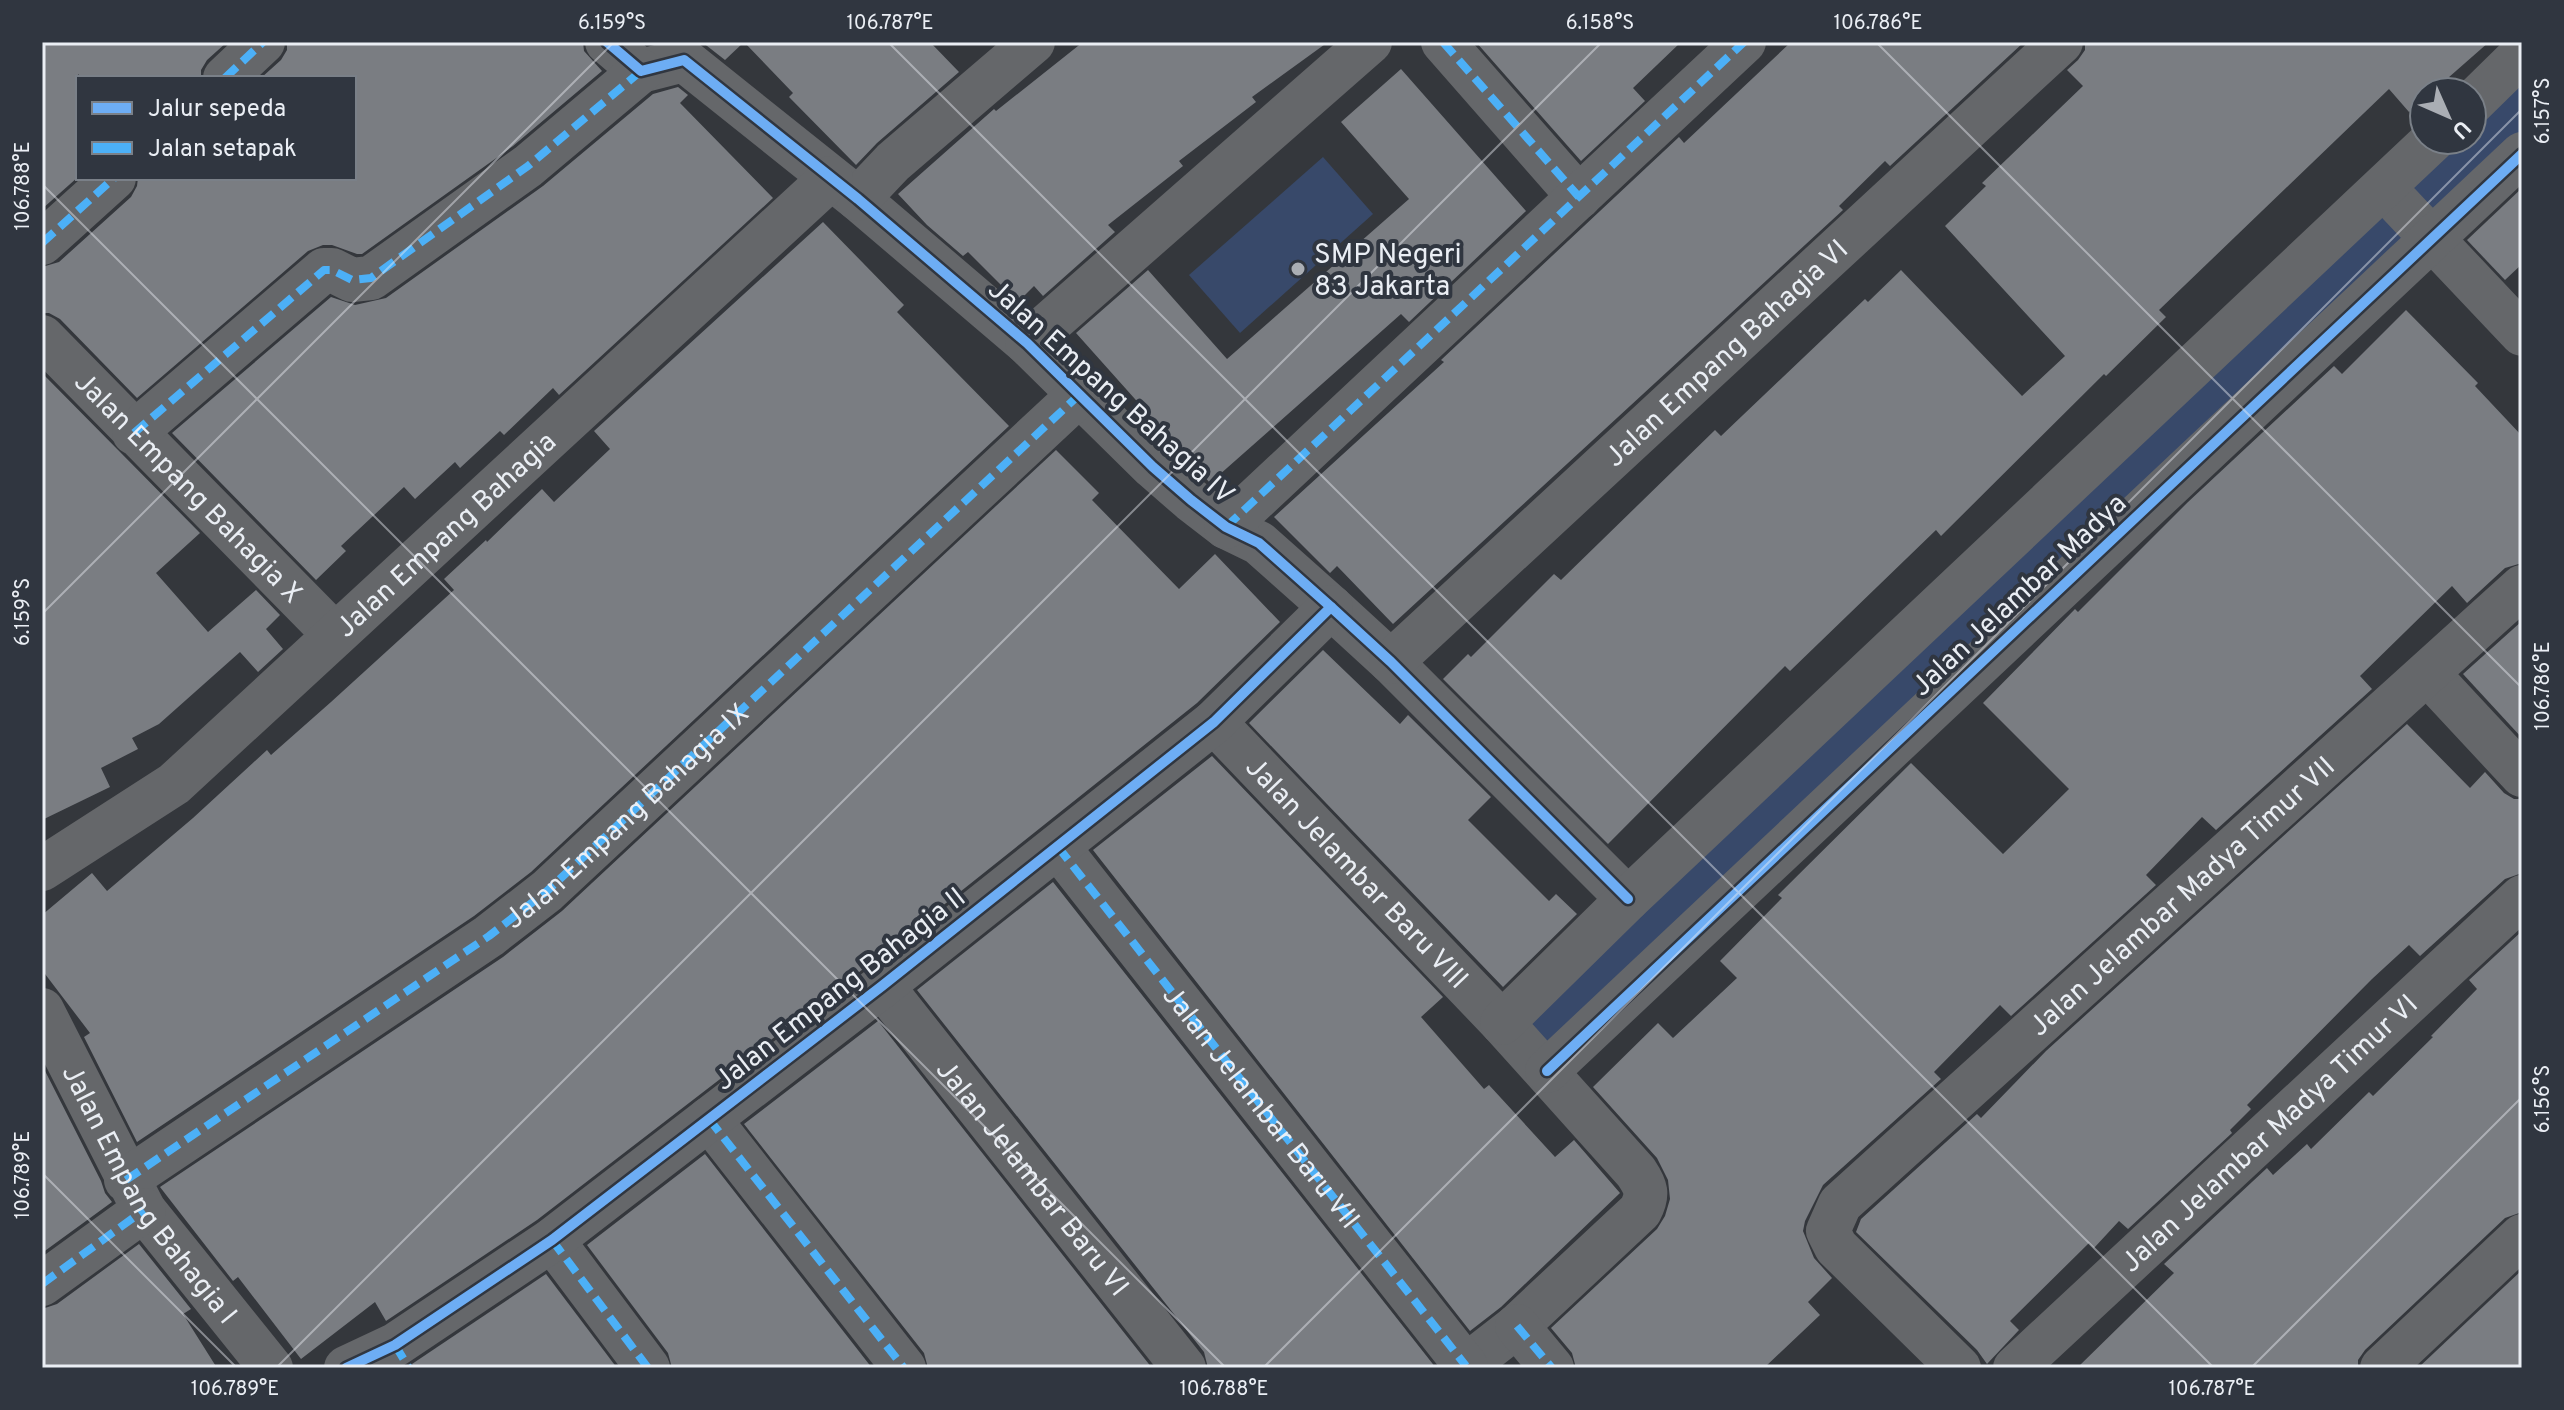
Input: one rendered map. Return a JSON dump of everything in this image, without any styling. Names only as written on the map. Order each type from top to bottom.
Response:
[{"type":"street","points":[[227,76],[263,42]]},
{"type":"street","points":[[134,433],[324,270],[332,270],[352,280],[371,278],[528,166],[641,71],[607,42]]},
{"type":"street","name":"Jalan Empang Bahagia","points":[[42,869],[174,784],[335,635],[844,189],[893,162],[1033,42]]},
{"type":"street","points":[[1027,343],[1370,42]]},
{"type":"street","points":[[1443,42],[1579,197]]},
{"type":"street","points":[[1226,527],[1744,42]]},
{"type":"street","name":"Jalan Empang Bahagia VI","points":[[1391,662],[2061,42]]},
{"type":"street","name":"Jalan Empang Bahagia IV","points":[[641,71],[692,51],[844,189],[1027,343],[1153,467],[1226,527],[1259,543],[1331,607],[1391,662],[1628,899]]},
{"type":"street","points":[[2488,87],[2522,54]]},
{"type":"street","name":"Jalan Jelambar Madya","points":[[1547,1071],[2522,154]]},
{"type":"street","name":"Jalan Jelambar Madya","points":[[1502,1023],[1628,899],[2417,156]]},
{"type":"street","points":[[42,243],[112,180]]},
{"type":"street","points":[[2384,188],[2522,334]]},
{"type":"street","name":"Jalan Empang Bahagia X","points":[[42,337],[335,635]]},
{"type":"street","name":"Jalan Empang Bahagia IX","points":[[42,1284],[135,1195],[547,891],[1080,394]]},
{"type":"street","name":"Jalan Jelambar Madya Timur VII","points":[[1959,1368],[1836,1247],[1828,1231],[1840,1204],[2522,587]]},
{"type":"street","name":"Jalan Empang Bahagia II","points":[[346,1368],[402,1357],[882,986],[1214,722],[1331,607]]},
{"type":"street","points":[[2428,674],[2522,775]]},
{"type":"street","name":"Jalan Jelambar Baru VIII","points":[[1214,722],[1502,1023]]},
{"type":"street","name":"Jalan Jelambar Baru VII","points":[[1058,847],[1464,1367]]},
{"type":"street","name":"Jalan Jelambar Madya Timur VI","points":[[2015,1368],[2522,897]]},
{"type":"street","name":"Jalan Jelambar Baru VI","points":[[882,986],[1184,1368]]},
{"type":"street","name":"Jalan Empang Bahagia I","points":[[42,1010],[135,1195],[271,1368]]},
{"type":"street","points":[[1464,1367],[1517,1326],[1640,1211],[1646,1199],[1647,1188],[1636,1172],[1502,1023]]},
{"type":"street","points":[[709,1119],[904,1368]]},
{"type":"street","points":[[2382,1368],[2522,1236]]},
{"type":"street","points":[[552,1240],[648,1368]]},
{"type":"street","points":[[1517,1326],[1552,1368]]},
{"type":"shaded area","points":[[2504,42],[2522,42],[2522,153],[1546,1051],[1519,1008],[2408,155],[2488,156],[2488,76],[2469,76]]},
{"type":"shaded area","points":[[1323,157],[1373,214],[1240,333],[1189,275]]},
{"type":"building","points":[[42,42],[227,42],[207,60],[201,76],[78,74],[76,179],[42,209]]},
{"type":"building","points":[[287,42],[583,42],[584,51],[602,71],[513,146],[362,254],[332,245],[308,251],[137,398],[60,319],[42,313],[42,267],[59,262],[131,197],[138,180],[356,180],[356,76],[263,76],[287,50]]},
{"type":"building","points":[[702,42],[744,42],[725,60]]},
{"type":"building","points":[[744,42],[930,42],[959,72],[856,165],[789,97],[793,93]]},
{"type":"building","points":[[1083,42],[1328,42],[1252,97],[1256,102],[1179,161],[1183,166],[1108,225],[1115,232],[1043,296],[1034,286],[1018,302],[968,252],[963,256],[927,225],[898,194],[994,109],[996,111]]},
{"type":"building","points":[[1476,42],[1681,42],[1633,88],[1645,101],[1581,161]]},
{"type":"building","points":[[1791,42],[2024,42],[1890,166],[1885,161],[1839,206],[1843,210],[1393,624],[1337,566],[1330,573],[1274,517],[1444,362],[1441,360],[1679,137],[1684,143]]},
{"type":"building","points":[[2085,42],[2489,42],[2450,76],[2408,76],[2408,111],[2389,89],[2159,310],[2166,317],[1941,536],[1936,530],[1790,671],[1785,666],[1608,844],[1443,679],[1468,654],[1471,657],[1554,574],[1561,580],[1715,430],[1721,436],[1865,299],[1868,302],[1901,270],[2022,396],[2065,356],[1945,226],[1986,186],[1982,183],[2083,86],[2067,70],[2085,50]]},
{"type":"building","points":[[1401,69],[1526,211],[1409,322],[1401,314],[1210,483],[1076,333],[1148,270],[1227,359],[1409,199],[1341,122]]},
{"type":"building","points":[[678,87],[688,95],[680,103],[773,198],[559,395],[553,388],[504,435],[500,431],[460,468],[455,462],[415,499],[404,487],[341,546],[346,551],[316,580],[172,433],[331,297],[355,305],[386,298],[543,186],[653,94]]},
{"type":"building","points":[[2522,188],[2522,264],[2505,280],[2467,240]]},
{"type":"building","points":[[823,222],[904,305],[897,312],[1009,426],[531,872],[474,916],[137,1142],[84,1037],[90,1033],[42,970],[42,915],[92,873],[107,891],[267,750],[271,755],[331,702],[454,590],[444,579],[542,489],[554,502],[610,449],[594,431]]},
{"type":"building","points":[[2406,310],[2478,383],[2475,386],[2522,436],[2522,563],[2505,568],[2467,603],[2452,586],[2360,676],[2372,689],[2216,830],[2202,817],[2146,875],[2156,885],[2011,1016],[2000,1005],[1934,1072],[1941,1079],[1823,1185],[1803,1231],[1814,1258],[1832,1278],[1808,1302],[1820,1315],[1764,1368],[1576,1368],[1572,1353],[1551,1328],[1657,1229],[1670,1199],[1668,1180],[1657,1158],[1593,1087],[1658,1023],[1673,1038],[1737,978],[1720,961],[1782,898],[1778,895],[1911,763],[2003,854],[2069,789],[1983,703],[2075,609],[2078,612],[2188,502],[2334,366],[2342,374]]},
{"type":"building","points":[[42,373],[200,533],[156,573],[208,632],[256,590],[280,615],[266,629],[283,649],[258,672],[240,652],[159,724],[132,738],[138,749],[101,768],[110,787],[42,820]]},
{"type":"building","points":[[1056,450],[1099,493],[1092,500],[1179,589],[1215,554],[1280,622],[1197,703],[867,966],[537,1220],[386,1321],[375,1302],[301,1359],[238,1277],[233,1281],[160,1187],[503,957],[562,911]]},
{"type":"building","points":[[2522,621],[2522,738],[2463,674]]},
{"type":"building","points":[[1323,650],[1400,724],[1408,715],[1491,797],[1468,820],[1549,901],[1556,894],[1577,914],[1503,987],[1249,723]]},
{"type":"building","points":[[2407,724],[2470,788],[2485,772],[2504,793],[2514,799],[2522,799],[2522,873],[2505,879],[2420,956],[2409,945],[2247,1105],[2251,1109],[2230,1130],[2232,1133],[2128,1229],[2119,1221],[2094,1248],[2089,1243],[2010,1321],[2019,1330],[1987,1364],[1977,1350],[1856,1232],[1861,1219],[1977,1114],[1981,1118],[2046,1051]]},
{"type":"building","points":[[1212,756],[1443,997],[1421,1017],[1484,1089],[1489,1085],[1555,1157],[1574,1140],[1620,1193],[1501,1307],[1470,1331],[1093,850]]},
{"type":"building","points":[[1053,882],[1436,1368],[1208,1368],[1204,1352],[917,990]]},
{"type":"building","points":[[2522,931],[2522,1212],[2505,1218],[2365,1350],[2358,1360],[2358,1368],[2077,1368],[2174,1273],[2164,1264],[2267,1168],[2273,1175],[2307,1144],[2311,1149],[2369,1092],[2373,1096],[2477,989],[2469,980]]},
{"type":"building","points":[[878,1021],[1152,1368],[928,1368],[924,1353],[744,1124]]},
{"type":"building","points":[[42,1065],[112,1202],[42,1253]]},
{"type":"building","points":[[705,1154],[872,1368],[672,1368],[668,1353],[587,1245]]},
{"type":"building","points":[[139,1244],[191,1309],[183,1314],[217,1368],[42,1368],[42,1309],[57,1304]]},
{"type":"building","points":[[2522,1270],[2522,1368],[2418,1368]]},
{"type":"building","points":[[546,1274],[617,1368],[415,1368],[412,1364]]},
{"type":"marked path","points":[[227,76],[263,42]]},
{"type":"marked path","points":[[1443,42],[1579,197]]},
{"type":"marked path","points":[[1226,527],[1744,42]]},
{"type":"marked path","points":[[134,433],[324,270],[332,270],[352,280],[371,278],[528,166],[641,71]]},
{"type":"marked path","points":[[42,243],[112,180]]},
{"type":"marked path","points":[[126,1180],[489,936],[547,891],[1080,394]]},
{"type":"marked path","points":[[1058,847],[1466,1366]]},
{"type":"marked path","points":[[709,1119],[904,1368]]},
{"type":"marked path","points":[[42,1284],[144,1210]]},
{"type":"marked path","points":[[552,1240],[648,1368]]},
{"type":"marked path","points":[[1517,1326],[1552,1368]]},
{"type":"marked path","points":[[395,1345],[409,1368]]},
{"type":"cycle path","points":[[607,42],[641,71],[684,60],[858,199],[1027,343],[1153,467],[1191,500],[1226,527],[1259,543],[1331,607],[1391,662],[1628,899]]},
{"type":"cycle path","points":[[1547,1071],[2522,154]]},
{"type":"cycle path","points":[[346,1368],[395,1345],[552,1240],[882,986],[1214,722],[1331,607]]},
{"type":"place","name":"SMP Negeri 83 Jakarta","points":[[1298,269]]}]
